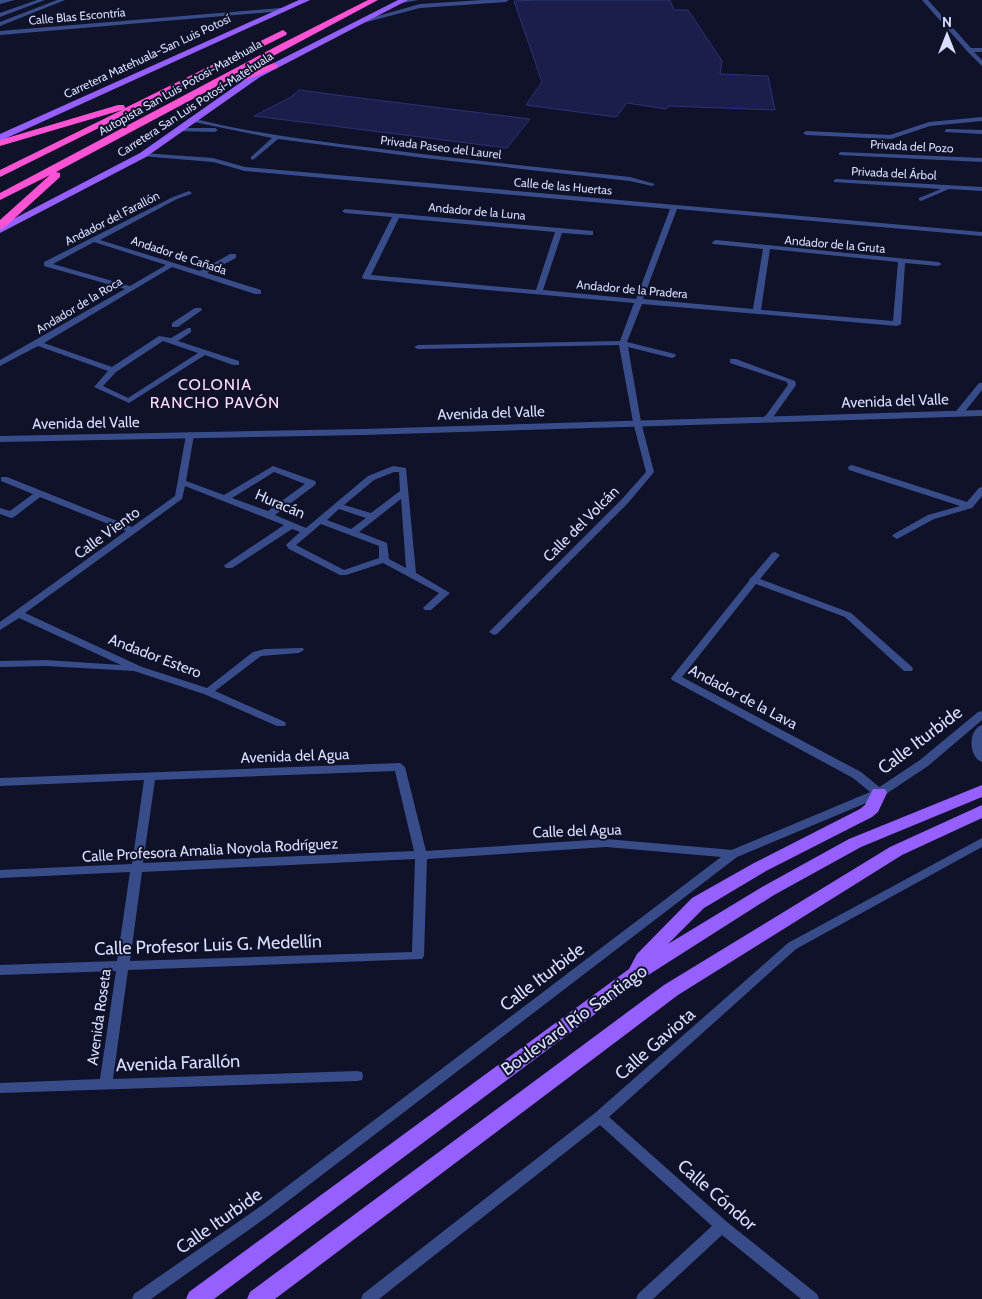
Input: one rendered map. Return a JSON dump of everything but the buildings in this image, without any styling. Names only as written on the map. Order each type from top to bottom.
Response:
[{"type":"highway","name":"Autopista San Luis Potosí-Matehuala","points":[[0,197],[115,138],[282,44],[374,0]]},
{"type":"highway","points":[[0,174],[164,94],[293,28]]},
{"type":"highway","points":[[115,138],[254,72],[274,66]]},
{"type":"highway","points":[[0,143],[164,94]]},
{"type":"highway","points":[[0,228],[70,161]]},
{"type":"main road","name":"Carretera Matehuala-San Luis Potosí","points":[[0,138],[260,19],[306,0]]},
{"type":"main road","name":"Carretera San Luis Potosí-Matehuala","points":[[0,228],[143,154],[274,66],[403,0]]},
{"type":"main road","name":"Boulevard Río Santiago","points":[[197,1299],[635,974],[768,891],[855,843],[982,791]]},
{"type":"main road","points":[[635,974],[643,959],[698,903],[760,866],[866,813],[872,808],[879,793]]},
{"type":"main road","name":"Boulevard Río Santiago","points":[[258,1299],[671,990],[896,850],[982,811]]},
{"type":"street","points":[[0,2],[12,0]]},
{"type":"street","points":[[0,15],[41,2],[54,3],[62,0]]},
{"type":"street","points":[[403,0],[416,0]]},
{"type":"street","points":[[363,20],[420,6],[506,0]]},
{"type":"street","points":[[925,0],[982,64]]},
{"type":"street","points":[[0,24],[41,2]]},
{"type":"street","name":"Calle Blas Escontría","points":[[0,33],[280,10]]},
{"type":"street","points":[[246,12],[260,19]]},
{"type":"street","points":[[969,50],[982,50]]},
{"type":"street","points":[[806,133],[887,138],[929,124],[982,119]]},
{"type":"street","name":"Privada Paseo del Laurel","points":[[191,120],[228,130],[277,137],[453,160],[630,179],[652,184]]},
{"type":"street","name":"Privada Paseo del Laurel","points":[[177,130],[228,130]]},
{"type":"street","points":[[947,131],[982,132]]},
{"type":"street","points":[[253,158],[277,137]]},
{"type":"street","name":"Calle de las Huertas","points":[[143,154],[213,160],[245,169],[982,234]]},
{"type":"street","name":"Privada del Pozo","points":[[841,154],[982,160]]},
{"type":"street","name":"Privada del Árbol","points":[[836,181],[982,189]]},
{"type":"street","name":"Privada del Árbol","points":[[921,199],[951,188]]},
{"type":"street","name":"Andador del Farallón","points":[[130,288],[47,264],[189,193]]},
{"type":"street","points":[[637,422],[623,343],[674,208]]},
{"type":"street","name":"Andador de la Luna","points":[[345,211],[590,233]]},
{"type":"street","name":"Andador de la Pradera","points":[[397,215],[366,276],[897,324]]},
{"type":"street","points":[[539,292],[559,230]]},
{"type":"street","name":"Andador de Cañada","points":[[94,240],[258,292]]},
{"type":"street","points":[[716,242],[766,248]]},
{"type":"street","name":"Andador de la Gruta","points":[[757,311],[766,248],[902,262],[897,324]]},
{"type":"street","points":[[200,274],[234,256]]},
{"type":"street","points":[[902,262],[938,264]]},
{"type":"street","name":"Andador de la Roca","points":[[0,364],[171,265]]},
{"type":"street","points":[[172,341],[188,330],[175,325],[198,310]]},
{"type":"street","points":[[204,352],[129,401],[98,387],[113,370],[162,338],[172,341],[204,352],[236,363]]},
{"type":"street","points":[[38,343],[113,370]]},
{"type":"street","points":[[418,347],[623,343],[672,356]]},
{"type":"street","points":[[0,355],[11,356]]},
{"type":"street","points":[[732,360],[791,381],[792,385],[768,418]]},
{"type":"street","points":[[960,412],[982,385]]},
{"type":"street","name":"Avenida del Valle","points":[[0,439],[915,415],[960,412],[982,413]]},
{"type":"street","name":"Calle del Volcán","points":[[494,632],[648,477],[650,468],[637,422]]},
{"type":"street","name":"Calle Viento","points":[[0,627],[179,497],[190,435]]},
{"type":"street","points":[[852,468],[969,506]]},
{"type":"street","points":[[225,498],[273,469],[312,483],[269,515]]},
{"type":"street","points":[[305,531],[339,506],[371,478],[393,469],[403,470],[411,575]]},
{"type":"street","points":[[4,479],[133,531]]},
{"type":"street","name":"Huracán","points":[[182,482],[269,515],[305,531],[292,547],[343,573],[384,560]]},
{"type":"street","points":[[353,532],[404,492]]},
{"type":"street","points":[[0,511],[11,515],[39,494]]},
{"type":"street","points":[[897,536],[931,517],[969,506],[980,495]]},
{"type":"street","points":[[339,506],[373,517]]},
{"type":"street","points":[[319,520],[384,545],[384,560],[445,593],[428,608]]},
{"type":"street","points":[[229,566],[291,524]]},
{"type":"street","points":[[774,555],[753,580],[848,615],[908,669]]},
{"type":"street","name":"Andador de la Lava","points":[[753,580],[676,678],[857,775],[879,793]]},
{"type":"street","name":"Andador Estero","points":[[18,614],[138,669],[208,692],[281,724]]},
{"type":"street","points":[[208,692],[257,654],[299,650]]},
{"type":"street","points":[[0,664],[46,664],[138,669]]},
{"type":"street","name":"Calle Iturbide","points":[[139,1299],[266,1210],[733,854],[879,793],[939,751],[982,714]]},
{"type":"street","points":[[982,728],[976,740],[976,748],[982,758]]},
{"type":"street","name":"Avenida del Agua","points":[[0,782],[400,767],[421,855],[418,956]]},
{"type":"street","name":"Avenida Roseta","points":[[106,1084],[150,776]]},
{"type":"street","name":"Calle Gaviota","points":[[368,1299],[600,1117],[792,946],[982,842]]},
{"type":"street","name":"Calle del Agua","points":[[421,855],[606,843],[733,854]]},
{"type":"street","name":"Calle Profesora Amalia Noyola Rodríguez","points":[[0,874],[421,855]]},
{"type":"street","name":"Calle Profesor Luis G. Medellín","points":[[0,970],[123,964],[418,956]]},
{"type":"street","name":"Avenida Farallón","points":[[0,1088],[357,1076]]},
{"type":"street","name":"Calle Cóndor","points":[[600,1117],[722,1226],[812,1299]]},
{"type":"street","points":[[643,1299],[722,1226]]},
{"type":"district","name":"COLONIA RANCHO PAVÓN","points":[[215,393]]}]
